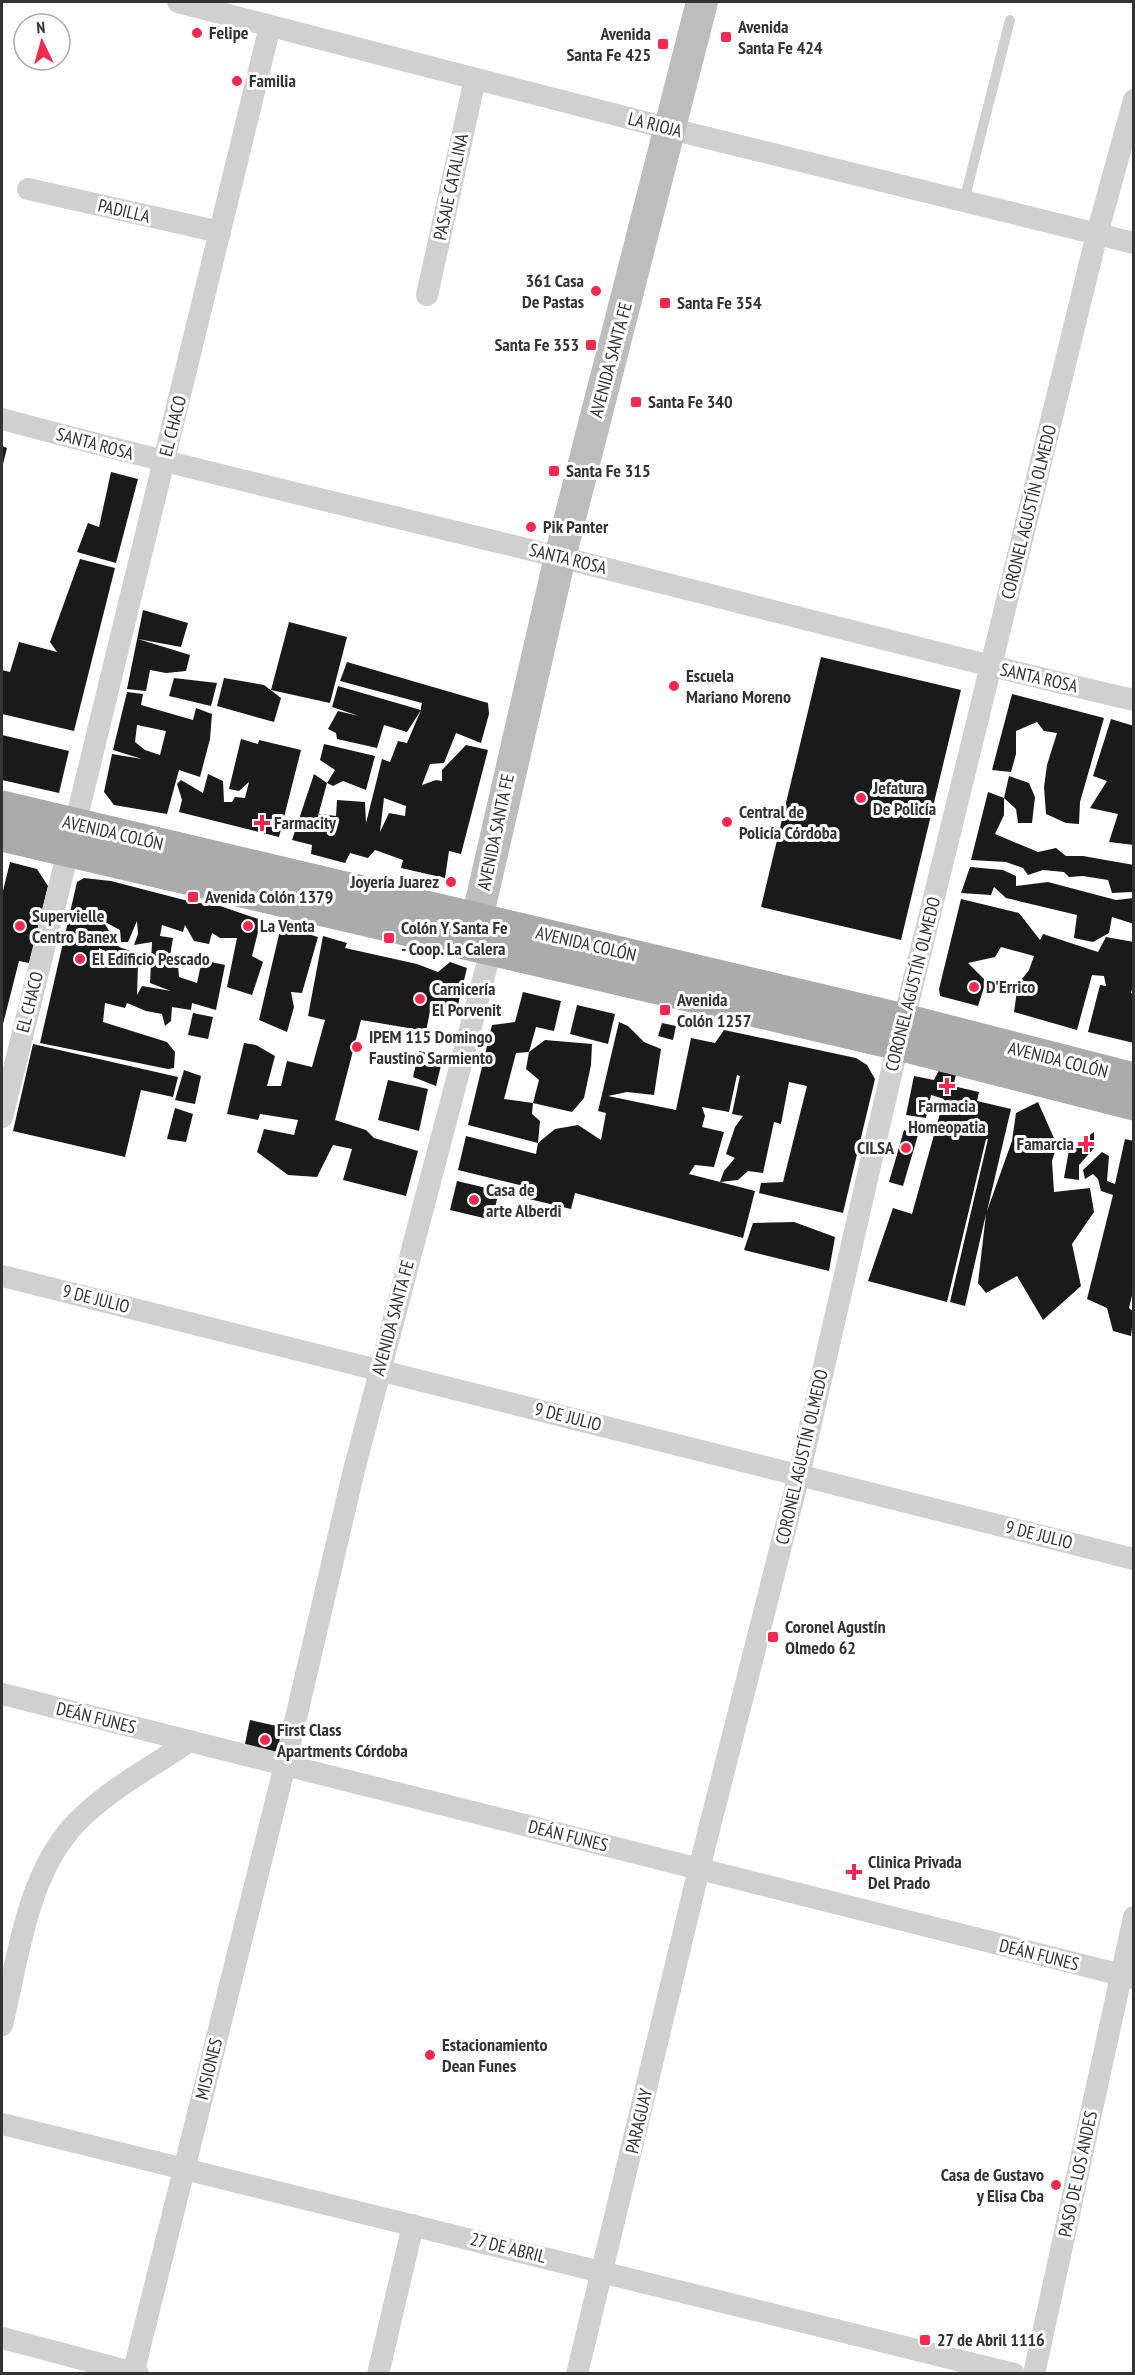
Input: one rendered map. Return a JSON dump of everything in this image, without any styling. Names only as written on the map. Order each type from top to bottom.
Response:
[{"type":"main road","name":"AVENIDA SANTA FE","points":[[477,919],[560,557],[702,2]]},
{"type":"main road","name":"AVENIDA COLÓN","points":[[2,807],[71,839],[491,950],[1134,1079]]},
{"type":"main road","name":"AVENIDA COLÓN","points":[[2,836],[71,839],[477,919],[901,1032],[1134,1104]]},
{"type":"main road","points":[[477,919],[491,950]]},
{"type":"street","name":"LA RIOJA","points":[[178,2],[671,129],[1134,243]]},
{"type":"street","name":"EL CHACO","points":[[2,1117],[270,26]]},
{"type":"street","name":"PASAJE CATALINA","points":[[427,295],[475,79]]},
{"type":"street","name":"CORONEL AGUSTÍN OLMEDO","points":[[699,1869],[799,1475],[901,1032],[1097,234],[1134,100]]},
{"type":"street","name":"PADILLA","points":[[28,189],[220,232]]},
{"type":"street","name":"SANTA ROSA","points":[[2,419],[164,463],[560,557],[992,668],[1134,700]]},
{"type":"street","name":"AVENIDA SANTA FE","points":[[285,1765],[354,1470],[491,950]]},
{"type":"street","name":"9 DE JULIO","points":[[2,1276],[1134,1559]]},
{"type":"street","name":"DEÁN FUNES","points":[[2,1694],[1127,1977]]},
{"type":"street","points":[[2,2025],[41,1874],[56,1848],[80,1819],[116,1789],[190,1741]]},
{"type":"street","name":"MISIONES","points":[[135,2373],[285,1765]]},
{"type":"street","name":"PARAGUAY","points":[[577,2373],[699,1869]]},
{"type":"street","name":"PASO DE LOS ANDES","points":[[1034,2373],[1127,1977],[1134,1917]]},
{"type":"street","name":"27 DE ABRIL","points":[[2,2124],[1014,2373]]},
{"type":"street","points":[[378,2373],[412,2225]]},
{"type":"street","points":[[2,2338],[135,2373]]},
{"type":"lane","points":[[964,201],[1010,20]]},
{"type":"building","points":[[2,446],[7,448],[2,468]]},
{"type":"building","points":[[111,472],[138,479],[116,563],[77,552],[88,523],[99,527]]},
{"type":"building","points":[[80,559],[115,568],[74,731],[2,714],[2,670],[10,672],[19,642],[57,652],[50,642]]},
{"type":"building","points":[[143,610],[188,623],[181,647],[138,639],[190,655],[186,671],[166,673],[150,670],[146,691],[127,689]]},
{"type":"building","points":[[289,622],[347,637],[330,703],[271,690]]},
{"type":"building","name":"Jefatura De Policía","points":[[821,657],[961,690],[901,940],[761,907]]},
{"type":"building","points":[[347,662],[488,703],[489,714],[481,743],[456,733],[444,763],[430,764],[422,785],[436,780],[442,781],[442,770],[466,745],[488,750],[461,854],[449,851],[445,878],[401,868],[403,860],[375,850],[368,858],[350,853],[345,863],[311,854],[312,845],[292,840],[314,774],[327,783],[318,816],[320,814],[336,816],[337,800],[365,802],[366,823],[382,759],[390,762],[398,741],[407,743],[421,710],[422,703],[340,681]],"holes":[[[384,798],[406,806],[405,816],[389,813],[380,832]]]},
{"type":"building","points":[[174,678],[217,683],[211,706],[169,696]]},
{"type":"building","points":[[224,678],[264,685],[281,698],[274,722],[217,706]]},
{"type":"building","points":[[338,686],[421,710],[407,732],[384,725],[377,748],[337,739],[336,733],[328,729],[338,711],[359,716],[332,707]]},
{"type":"building","points":[[127,692],[143,694],[141,705],[193,720],[196,708],[212,714],[210,739],[200,777],[179,770],[167,814],[114,805],[104,792],[112,754],[142,759],[113,750]],"holes":[[[137,725],[166,731],[160,755],[145,750],[135,742]]]},
{"type":"building","points":[[1012,694],[1104,718],[1080,802],[1079,824],[1066,823],[1046,814],[1044,787],[1047,765],[1057,733],[1044,731],[1037,722],[1016,731],[1016,754],[1011,772],[992,770]]},
{"type":"building","points":[[1111,719],[1134,726],[1134,845],[1109,842],[1118,814],[1090,808],[1107,781],[1093,776]]},
{"type":"building","points":[[2,735],[69,751],[59,793],[2,780]]},
{"type":"building","points":[[241,739],[258,744],[259,740],[301,750],[279,837],[179,812],[182,800],[177,784],[181,780],[203,793],[208,774],[223,781],[224,802],[232,802],[235,797],[245,798],[249,782],[239,791],[229,789]]},
{"type":"building","points":[[324,744],[375,756],[366,790],[343,781],[333,786],[327,783],[335,770],[320,760]]},
{"type":"building","points":[[1009,776],[1029,783],[1035,797],[1032,823],[1018,823],[1016,809],[1004,798]]},
{"type":"building","points":[[988,792],[1004,798],[1004,815],[995,834],[1038,852],[1056,848],[1066,856],[1083,856],[1134,865],[1132,892],[1112,893],[1108,880],[1083,876],[1069,877],[1064,872],[1043,870],[1028,875],[1023,868],[1006,862],[971,860]]},
{"type":"building","name":"Supervielle Centro Banex","points":[[10,862],[37,869],[48,886],[29,963],[19,961],[2,1028],[2,895]]},
{"type":"building","points":[[970,867],[1003,870],[1016,876],[1016,886],[1048,882],[1116,900],[1134,898],[1134,924],[1112,917],[1109,933],[1093,942],[1074,938],[1077,915],[1006,898],[994,887],[991,895],[961,893]]},
{"type":"building","points":[[84,878],[111,881],[192,902],[220,906],[261,920],[252,956],[263,962],[252,995],[227,987],[237,938],[220,938],[212,933],[209,944],[194,941],[185,925],[183,932],[162,925],[160,936],[173,938],[169,962],[178,966],[179,977],[197,983],[202,960],[225,965],[216,1010],[192,1003],[191,1010],[172,1007],[171,1021],[165,1026],[162,1014],[146,1011],[127,1003],[125,1008],[105,1003],[103,1022],[167,1042],[175,1052],[174,1068],[168,1069],[40,1043],[77,882]],"holes":[[[103,921],[120,930],[121,942],[128,942],[137,921],[138,934],[134,945],[152,942],[150,983],[171,991],[142,986],[137,995],[138,965],[141,958],[119,947]],[[99,948],[110,954],[111,965],[99,966]]]},
{"type":"building","points":[[961,899],[1019,913],[1040,940],[1043,934],[1098,952],[1106,937],[1134,942],[1134,982],[1131,993],[1134,994],[1134,1043],[1088,1032],[1100,985],[1106,986],[1104,976],[1092,975],[1077,1030],[1014,1012],[1018,984],[1029,970],[1034,956],[1001,947],[995,957],[968,963],[986,981],[978,1006],[940,996],[939,989]]},
{"type":"building","points":[[281,926],[318,937],[302,993],[291,992],[294,1007],[287,1032],[259,1020]]},
{"type":"building","points":[[323,936],[347,943],[345,948],[417,964],[438,972],[450,962],[467,968],[456,1013],[431,1007],[426,1031],[361,1020],[335,1120],[366,1130],[374,1138],[418,1151],[406,1196],[343,1180],[352,1149],[333,1145],[317,1177],[288,1175],[257,1152],[264,1129],[294,1135],[298,1120],[260,1114],[258,1120],[227,1114],[244,1043],[256,1045],[275,1056],[267,1086],[281,1086],[287,1061],[312,1067],[325,1020],[308,1016]]},
{"type":"building","points":[[523,992],[561,1001],[554,1031],[536,1027],[529,1052],[516,1053],[504,1099],[533,1103],[532,1114],[540,1121],[538,1143],[468,1125],[492,1025],[515,1022]]},
{"type":"building","points":[[577,1005],[615,1014],[608,1044],[570,1034]]},
{"type":"building","points":[[193,1013],[213,1017],[208,1039],[188,1035]]},
{"type":"building","points":[[619,1022],[628,1026],[644,1042],[661,1049],[654,1095],[627,1092],[608,1096],[676,1110],[691,1038],[715,1043],[724,1030],[856,1058],[867,1065],[875,1079],[843,1213],[759,1193],[761,1183],[783,1182],[807,1086],[789,1082],[781,1124],[774,1122],[763,1173],[748,1171],[738,1180],[720,1182],[755,1191],[743,1238],[575,1193],[571,1209],[525,1198],[528,1187],[458,1170],[466,1136],[536,1154],[538,1143],[555,1129],[578,1125],[601,1140],[606,1113],[598,1111]],"holes":[[[737,1075],[740,1076],[732,1114],[743,1116],[735,1127],[726,1154],[735,1158],[724,1171],[720,1182],[689,1174],[695,1165],[714,1167],[724,1132],[702,1127],[705,1116],[702,1107],[729,1112]]]},
{"type":"building","points":[[662,1023],[676,1026],[673,1040],[658,1036]]},
{"type":"building","points":[[545,1040],[592,1044],[591,1065],[584,1098],[572,1112],[533,1103],[539,1080],[526,1069],[529,1052]]},
{"type":"building","points":[[33,1044],[178,1077],[173,1097],[141,1090],[125,1157],[13,1131]]},
{"type":"building","points":[[419,1051],[443,1057],[436,1086],[413,1077]]},
{"type":"building","points":[[184,1070],[201,1076],[195,1104],[175,1100]]},
{"type":"building","points":[[939,1070],[956,1075],[953,1086],[979,1092],[977,1101],[1011,1109],[987,1211],[1012,1141],[1016,1113],[1038,1102],[1057,1145],[1052,1161],[1054,1192],[1090,1188],[1094,1212],[1072,1244],[1081,1286],[1043,1320],[1017,1276],[986,1293],[978,1283],[986,1214],[965,1306],[950,1302],[988,1139],[986,1139],[947,1302],[868,1281],[893,1208],[912,1214],[944,1099],[931,1095],[926,1118],[906,1115],[914,1076],[934,1080]]},
{"type":"building","points":[[388,1080],[428,1089],[419,1131],[378,1120]]},
{"type":"building","points":[[175,1108],[193,1114],[186,1142],[167,1139]]},
{"type":"building","points":[[904,1130],[918,1135],[903,1186],[889,1182]]},
{"type":"building","points":[[1094,1132],[1094,1148],[1079,1165],[1079,1180],[1064,1178],[1069,1150]]},
{"type":"building","points":[[1125,1139],[1134,1141],[1134,1287],[1129,1308],[1134,1312],[1131,1336],[1113,1331],[1107,1308],[1087,1299],[1113,1195],[1101,1191],[1098,1179],[1093,1174],[1085,1179],[1083,1170],[1102,1152],[1109,1156],[1107,1181],[1115,1184]]},
{"type":"building","name":"Casa de arte Alberdi","points":[[457,1181],[499,1191],[492,1220],[450,1210]]},
{"type":"building","points":[[794,1222],[835,1237],[829,1271],[744,1250],[753,1223]]},
{"type":"building","name":"First Class Apartments Córdoba","points":[[250,1720],[286,1728],[279,1761],[243,1753]]},
{"type":"place","name":"Felipe","points":[[197,33]]},
{"type":"place","name":"Avenida Santa Fe 424","points":[[726,37]]},
{"type":"place","name":"Avenida Santa Fe 425","points":[[663,44]]},
{"type":"place","name":"Familia","points":[[237,81]]},
{"type":"place","name":"361 Casa De Pastas","points":[[596,291]]},
{"type":"place","name":"Santa Fe 354","points":[[665,303]]},
{"type":"place","name":"Santa Fe 353","points":[[591,345]]},
{"type":"place","name":"Santa Fe 340","points":[[636,402]]},
{"type":"place","name":"Santa Fe 315","points":[[554,471]]},
{"type":"place","name":"Pik Panter","points":[[531,527]]},
{"type":"place","name":"Escuela Mariano Moreno","points":[[674,686]]},
{"type":"place","name":"Jefatura De Policía","points":[[861,798]]},
{"type":"place","name":"Central de Policía Córdoba","points":[[727,822]]},
{"type":"place","name":"Farmacity","points":[[262,823]]},
{"type":"place","name":"Joyería Juarez","points":[[451,882]]},
{"type":"place","name":"Avenida Colón 1379","points":[[193,897]]},
{"type":"place","name":"Supervielle Centro Banex","points":[[20,926]]},
{"type":"place","name":"La Venta","points":[[248,926]]},
{"type":"place","name":"Colón Y Santa Fe - Coop. La Calera","points":[[389,938]]},
{"type":"place","name":"El Edificio Pescado","points":[[80,959]]},
{"type":"place","name":"D'Errico","points":[[974,987]]},
{"type":"place","name":"Carnicería El Porvenit","points":[[420,999]]},
{"type":"place","name":"Avenida Colón 1257","points":[[665,1010]]},
{"type":"place","name":"IPEM 115 Domingo Faustino Sarmiento","points":[[357,1047]]},
{"type":"place","name":"Farmacia Homeopatia","points":[[947,1086]]},
{"type":"place","name":"Famarcia","points":[[1086,1144]]},
{"type":"place","name":"CILSA","points":[[906,1148]]},
{"type":"place","name":"Casa de arte Alberdi","points":[[474,1200]]},
{"type":"place","name":"Coronel Agustín Olmedo 62","points":[[773,1637]]},
{"type":"place","name":"First Class Apartments Córdoba","points":[[265,1740]]},
{"type":"place","name":"Clinica Privada Del Prado","points":[[854,1872]]},
{"type":"place","name":"Estacionamiento Dean Funes","points":[[430,2055]]},
{"type":"place","name":"Casa de Gustavo y Elisa Cba","points":[[1056,2185]]},
{"type":"place","name":"27 de Abril 1116","points":[[925,2340]]}]
